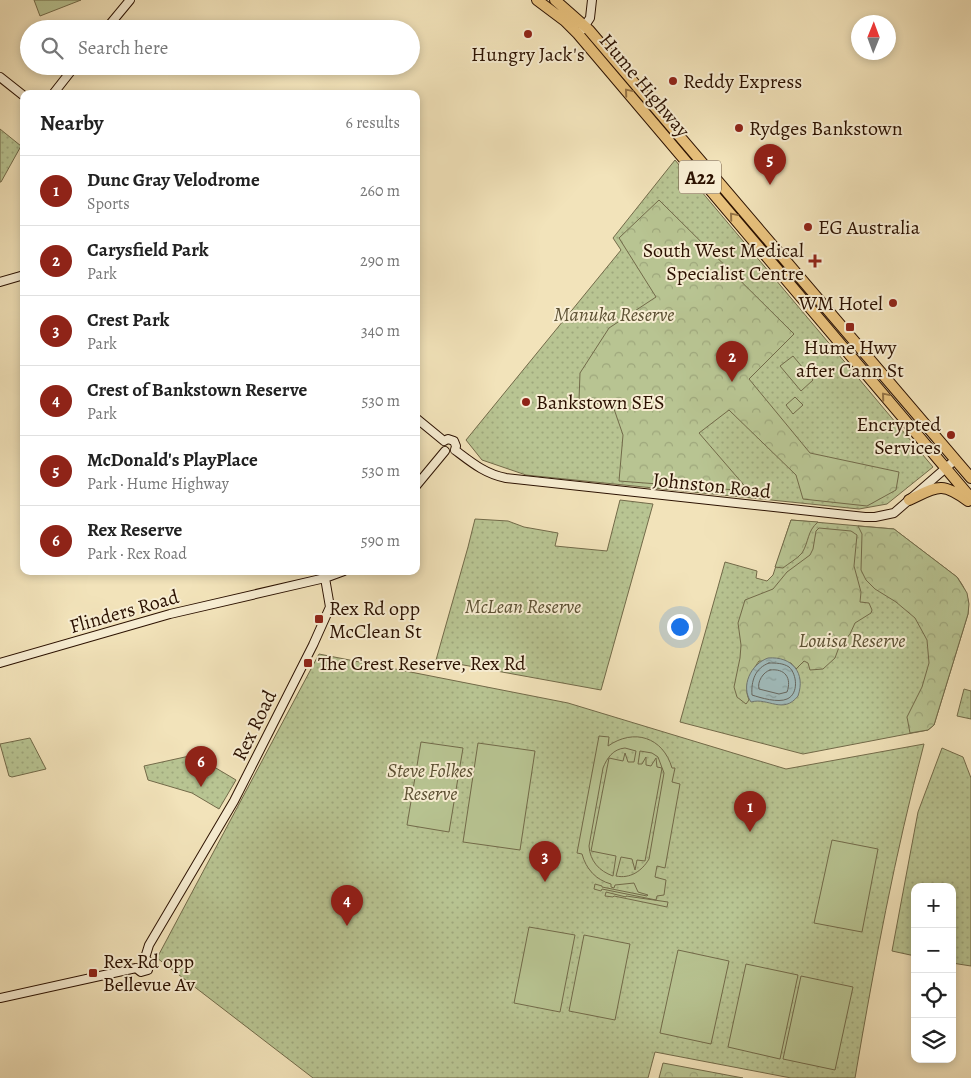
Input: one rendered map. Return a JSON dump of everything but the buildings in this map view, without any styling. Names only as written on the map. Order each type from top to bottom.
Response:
[{"type":"highway","name":"Hume Highway","points":[[537,0],[565,21],[582,30],[971,498]]},
{"type":"highway","name":"Hume Highway","points":[[555,0],[971,478]]},
{"type":"highway","points":[[908,500],[930,491],[945,488],[953,490],[971,503]]},
{"type":"street","points":[[113,20],[130,0]]},
{"type":"street","points":[[582,30],[590,18],[592,0]]},
{"type":"street","points":[[56,90],[68,75]]},
{"type":"street","points":[[0,77],[20,93]]},
{"type":"street","points":[[0,282],[20,276]]},
{"type":"street","points":[[420,421],[444,441]]},
{"type":"street","points":[[444,441],[448,439],[453,440],[456,444],[455,450],[451,452],[445,451]]},
{"type":"street","points":[[444,441],[442,446],[445,451]]},
{"type":"street","name":"Johnston Road","points":[[455,450],[486,473],[499,477],[865,517],[894,513],[956,460]]},
{"type":"street","points":[[420,481],[445,451]]},
{"type":"street","name":"Flinders Road","points":[[0,663],[170,614],[333,575]]},
{"type":"street","name":"Rex Road","points":[[144,958],[149,944],[234,801],[313,645],[330,607],[325,578]]},
{"type":"street","points":[[0,998],[136,968],[142,972],[148,970],[149,962],[144,958],[140,958],[137,961],[136,968]]},
{"type":"green space","points":[[34,0],[81,0],[40,16]]},
{"type":"green space","points":[[0,129],[20,145],[20,148],[0,182]]},
{"type":"green space","name":"Manuka Reserve","points":[[675,160],[933,467],[887,504],[859,509],[526,475],[482,460],[466,440],[621,250],[613,238]]},
{"type":"green space","points":[[659,200],[794,334],[749,379],[810,453],[899,472],[896,490],[867,506],[803,499],[796,475],[729,410],[699,433],[749,491],[619,481],[623,435],[613,406],[579,400],[580,373],[609,328],[656,297],[619,238]]},
{"type":"green space","points":[[793,356],[813,380],[801,391],[780,366]]},
{"type":"green space","points":[[795,397],[803,405],[793,414],[786,405]]},
{"type":"green space","name":"McLean Reserve","points":[[620,500],[653,504],[601,690],[436,660],[475,519],[508,521],[524,527],[558,533],[555,546],[607,551]]},
{"type":"green space","name":"Louisa Reserve","points":[[791,520],[894,529],[960,581],[968,599],[968,614],[934,725],[928,730],[803,754],[680,722],[725,562],[757,571],[756,578],[767,581],[773,575]]},
{"type":"green space","points":[[791,520],[818,522],[814,525],[802,553],[783,568],[775,567]]},
{"type":"green space","points":[[858,526],[894,529],[957,577],[967,593],[968,614],[934,725],[928,730],[910,733],[907,717],[922,687],[929,663],[927,640],[915,618],[896,602],[875,589],[866,580],[861,570],[862,534]]},
{"type":"green space","points":[[819,528],[851,531],[857,535],[854,566],[861,592],[860,602],[869,603],[872,610],[871,613],[855,623],[850,634],[839,647],[835,658],[823,669],[810,670],[808,663],[804,661],[796,669],[791,663],[759,661],[748,680],[747,695],[749,700],[746,704],[737,697],[734,687],[741,645],[738,623],[745,600],[773,589],[787,572],[810,555],[816,531]]},
{"type":"green space","name":"Steve Folkes Reserve","points":[[319,654],[568,703],[786,769],[924,744],[886,910],[855,1078],[791,1078],[655,1052],[648,1078],[313,1078],[157,958]]},
{"type":"green space","points":[[964,689],[971,691],[971,719],[957,716]]},
{"type":"green space","points":[[599,736],[609,737],[608,746],[628,737],[646,739],[655,743],[668,757],[672,768],[675,768],[672,782],[680,784],[665,868],[657,866],[655,877],[666,880],[664,895],[657,896],[656,900],[594,889],[595,884],[602,887],[648,895],[638,892],[634,883],[611,887],[611,884],[601,880],[592,873],[582,854],[577,853]],"holes":[[[625,748],[636,751],[634,762],[628,762],[625,753],[623,761],[609,758],[591,851],[616,856],[613,876],[596,865],[591,856],[589,846],[603,768],[606,761],[611,755],[617,750]],[[640,751],[652,753],[658,757],[664,773],[649,859],[635,873],[621,877],[616,876],[621,857],[632,859],[635,870],[637,860],[645,861],[662,768],[657,767],[656,758],[651,766],[646,765],[646,757],[642,764],[638,764]]]},
{"type":"green space","points":[[30,738],[46,769],[12,777],[9,776],[0,744]]},
{"type":"green space","name":"Steve Folkes Reserve","points":[[421,742],[463,748],[449,832],[407,825]]},
{"type":"green space","points":[[478,743],[535,751],[520,850],[463,842]]},
{"type":"green space","points":[[942,748],[963,757],[971,778],[971,966],[956,964],[956,883],[911,883],[911,955],[892,951],[918,812]]},
{"type":"green space","points":[[194,755],[236,780],[219,809],[192,793],[148,780],[144,766]]},
{"type":"green space","points":[[832,840],[878,849],[862,932],[814,923]]},
{"type":"green space","points":[[606,892],[626,897],[668,902],[667,907],[614,896],[605,896]]},
{"type":"green space","points":[[529,927],[575,935],[560,1012],[514,1003]]},
{"type":"green space","points":[[584,935],[630,944],[615,1020],[569,1011]]},
{"type":"green space","points":[[678,950],[729,961],[711,1044],[660,1033]]},
{"type":"green space","points":[[746,964],[798,975],[780,1059],[728,1047]]},
{"type":"green space","points":[[801,976],[853,987],[835,1070],[783,1059]]},
{"type":"green space","points":[[663,1063],[743,1078],[659,1078]]},
{"type":"water","points":[[768,658],[777,658],[790,663],[798,673],[800,688],[798,696],[792,702],[781,705],[757,701],[751,702],[747,689],[749,676],[757,665]]},
{"type":"place","name":"Hungry Jack's","points":[[528,34]]},
{"type":"place","name":"Reddy Express","points":[[673,81]]},
{"type":"place","name":"Rydges Bankstown","points":[[739,128]]},
{"type":"place","name":"McDonald's PlayPlace","points":[[770,185]]},
{"type":"place","name":"EG Australia","points":[[808,227]]},
{"type":"place","name":"South West Medical Specialist Centre","points":[[815,261]]},
{"type":"place","name":"WM Hotel","points":[[893,303]]},
{"type":"place","name":"Hume Hwy after Cann St","points":[[850,327]]},
{"type":"place","name":"Carysfield Park","points":[[732,382]]},
{"type":"place","name":"Bankstown SES","points":[[526,402]]},
{"type":"place","name":"Encrypted Services","points":[[951,435]]},
{"type":"place","name":"Rex Rd opp McClean St","points":[[319,619]]},
{"type":"place","name":"The Crest Reserve, Rex Rd","points":[[308,663]]},
{"type":"place","name":"Rex Reserve","points":[[201,787]]},
{"type":"place","name":"Dunc Gray Velodrome","points":[[750,832]]},
{"type":"place","name":"Crest Park","points":[[545,882]]},
{"type":"place","name":"Crest of Bankstown Reserve","points":[[347,926]]},
{"type":"place","name":"Rex Rd opp Bellevue Av","points":[[93,973]]}]
